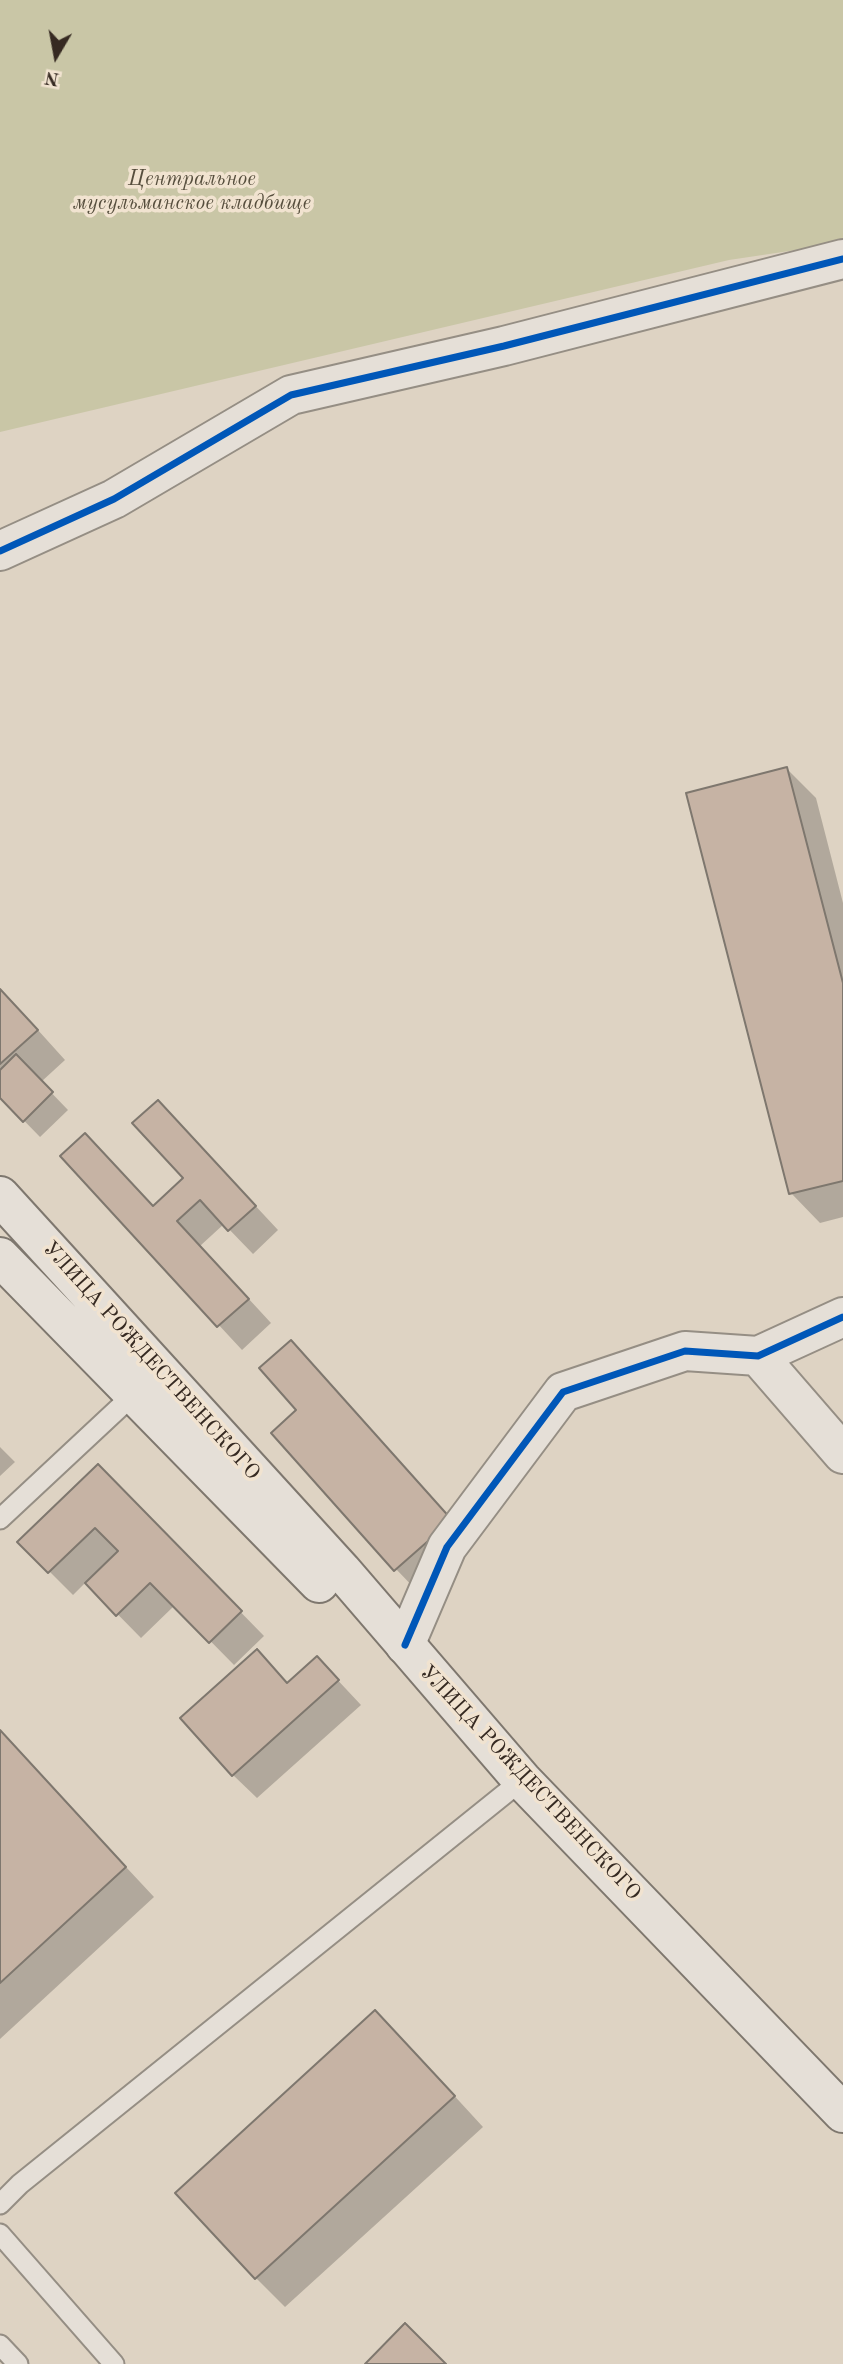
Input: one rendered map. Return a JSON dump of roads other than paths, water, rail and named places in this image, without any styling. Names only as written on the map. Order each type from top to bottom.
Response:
[{"type":"main road","points":[[0,551],[114,499],[291,395],[504,346],[843,259]]},
{"type":"main road","name":"УЛИЦА РОЖДЕСТВЕНСКОГО","points":[[0,1195],[333,1561],[522,1780],[843,2113]]},
{"type":"main road","points":[[0,1257],[324,1588],[522,1780]]},
{"type":"main road","points":[[404,1645],[447,1547],[564,1392],[685,1351],[758,1356],[843,1317]]},
{"type":"main road","points":[[758,1356],[843,1454]]},
{"type":"lane","points":[[0,1519],[134,1394]]},
{"type":"lane","points":[[0,2204],[20,2184],[522,1780]]},
{"type":"lane","points":[[0,2234],[114,2364]]},
{"type":"lane","points":[[0,2345],[18,2364]]},
{"type":"park label","name":"Центральное мусульманское кладбище","points":[[192,191]]}]
